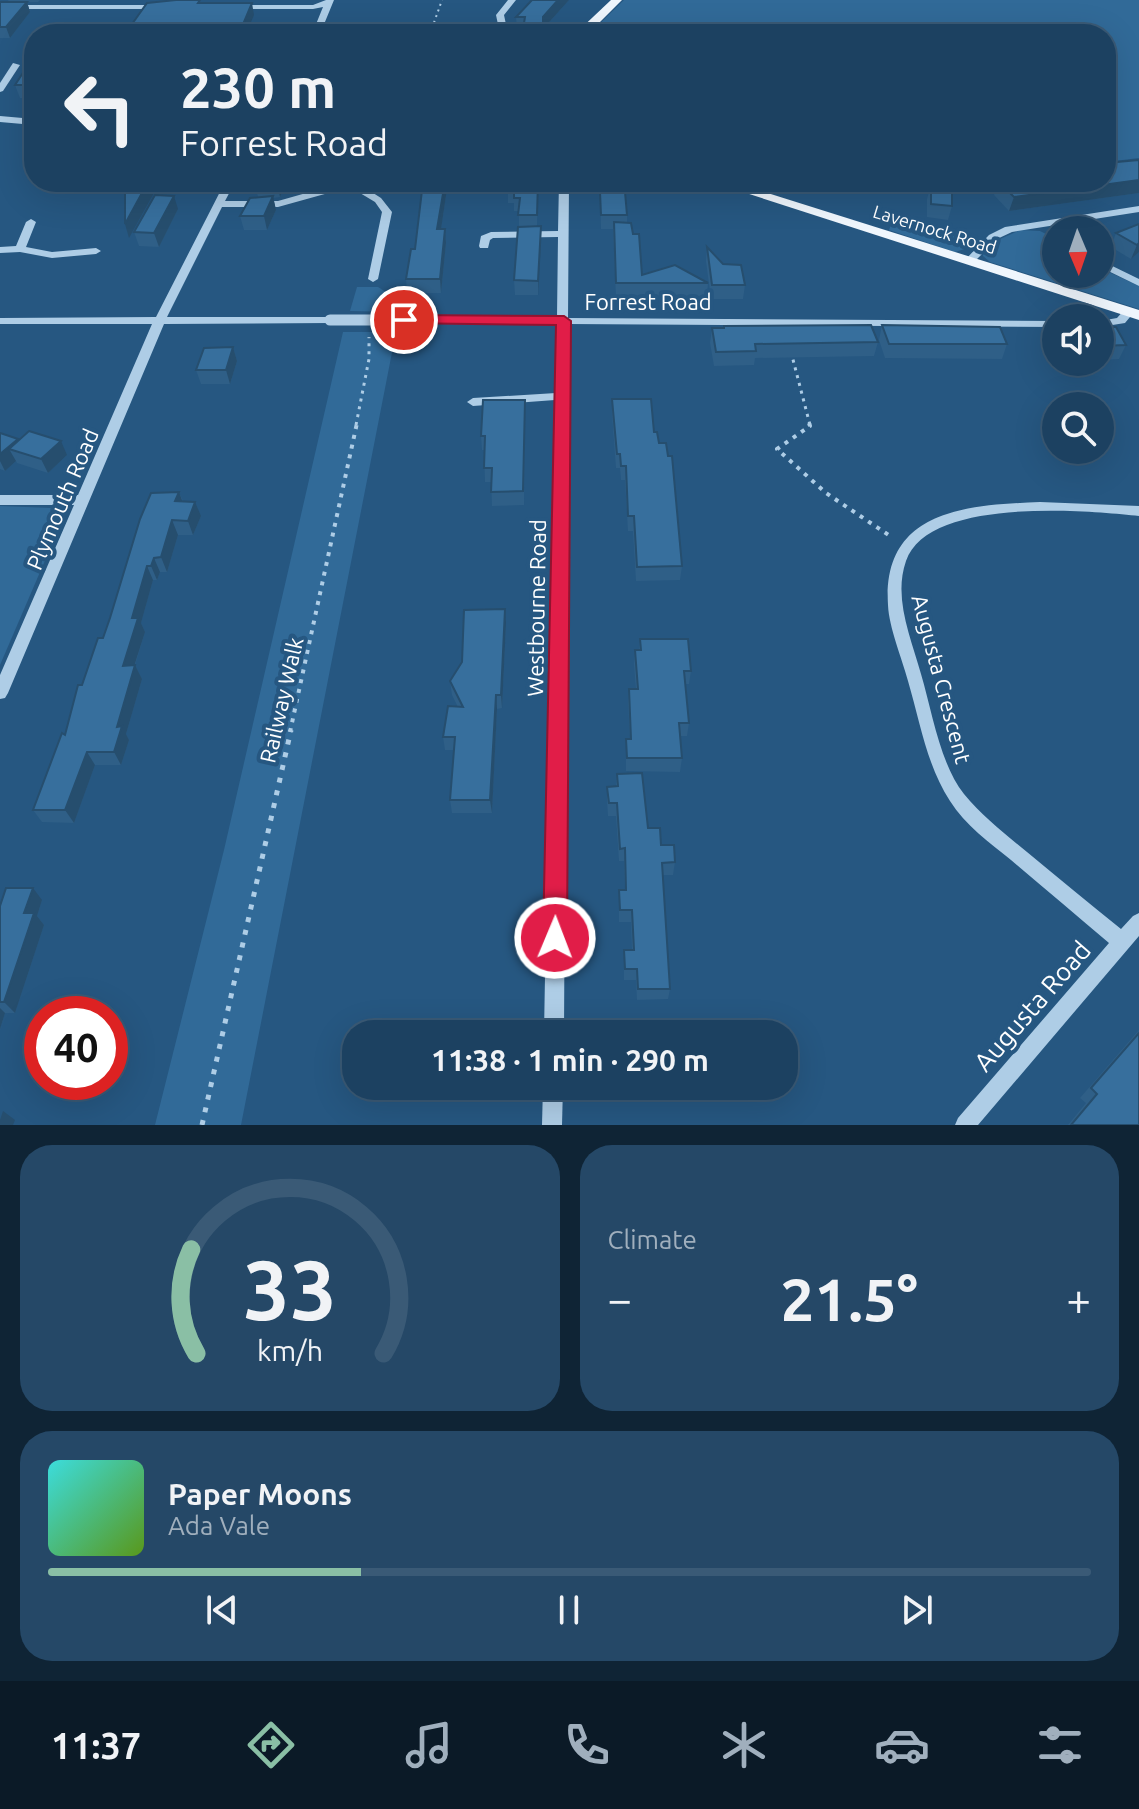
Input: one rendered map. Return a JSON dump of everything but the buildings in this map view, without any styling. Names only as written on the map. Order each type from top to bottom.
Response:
[{"type":"main road","points":[[592,24],[617,0]]},
{"type":"main road","name":"Lavernock Road","points":[[751,192],[1134,313]]},
{"type":"street","points":[[501,24],[500,15],[512,0]]},
{"type":"street","points":[[219,7],[313,7],[329,2]]},
{"type":"street","points":[[320,24],[329,2]]},
{"type":"street","points":[[0,7],[158,3],[171,7]]},
{"type":"street","points":[[0,89],[16,65]]},
{"type":"street","points":[[0,119],[24,121]]},
{"type":"street","name":"Plymouth Road","points":[[0,693],[161,320],[225,192]]},
{"type":"street","points":[[219,204],[278,204],[321,192]]},
{"type":"street","points":[[367,192],[387,212],[373,279]]},
{"type":"street","name":"Westbourne Road","points":[[554,1020],[564,192]]},
{"type":"street","points":[[1090,216],[1139,209]]},
{"type":"street","points":[[20,249],[31,222]]},
{"type":"street","points":[[969,261],[1000,233],[1042,223]]},
{"type":"street","points":[[484,246],[485,238],[491,235],[564,234]]},
{"type":"street","points":[[0,250],[20,249],[52,255],[96,251]]},
{"type":"street","points":[[1114,270],[1139,283]]},
{"type":"street","points":[[1114,322],[1134,313]]},
{"type":"street","name":"Forrest Road","points":[[0,321],[1042,324]]},
{"type":"street","points":[[473,402],[563,396]]},
{"type":"street","points":[[0,500],[83,500]]},
{"type":"street","points":[[906,548],[928,528],[955,515],[1106,507],[1139,511]]},
{"type":"street","name":"Augusta Crescent","points":[[906,548],[900,558],[895,608],[948,783],[957,798],[984,827],[1122,942]]},
{"type":"street","name":"Augusta Road","points":[[965,1125],[1139,922]]},
{"type":"street","points":[[552,1125],[553,1100]]},
{"type":"path","points":[[434,24],[442,0]]},
{"type":"path","points":[[784,323],[810,426],[777,449],[826,493],[867,518],[906,548]]},
{"type":"path","name":"Railway Walk","points":[[202,1125],[335,534],[369,359],[369,332]]},
{"type":"shaded area","points":[[624,0],[1139,0],[1139,158],[1116,161],[1116,24],[599,24]]},
{"type":"shaded area","points":[[892,222],[951,229],[971,247],[955,252],[889,230]]},
{"type":"shaded area","points":[[1020,230],[1042,232],[1042,278],[990,262],[983,256],[998,240]]},
{"type":"shaded area","points":[[1114,274],[1139,286],[1139,309],[1072,288],[1114,288]]},
{"type":"shaded area","points":[[357,287],[378,287],[401,302],[399,312],[350,311]]},
{"type":"shaded area","points":[[343,332],[396,332],[241,1125],[155,1125],[224,850]]},
{"type":"shaded area","points":[[0,506],[51,508],[62,521],[0,665]]},
{"type":"route","points":[[404,320],[564,321],[555,938]]}]
